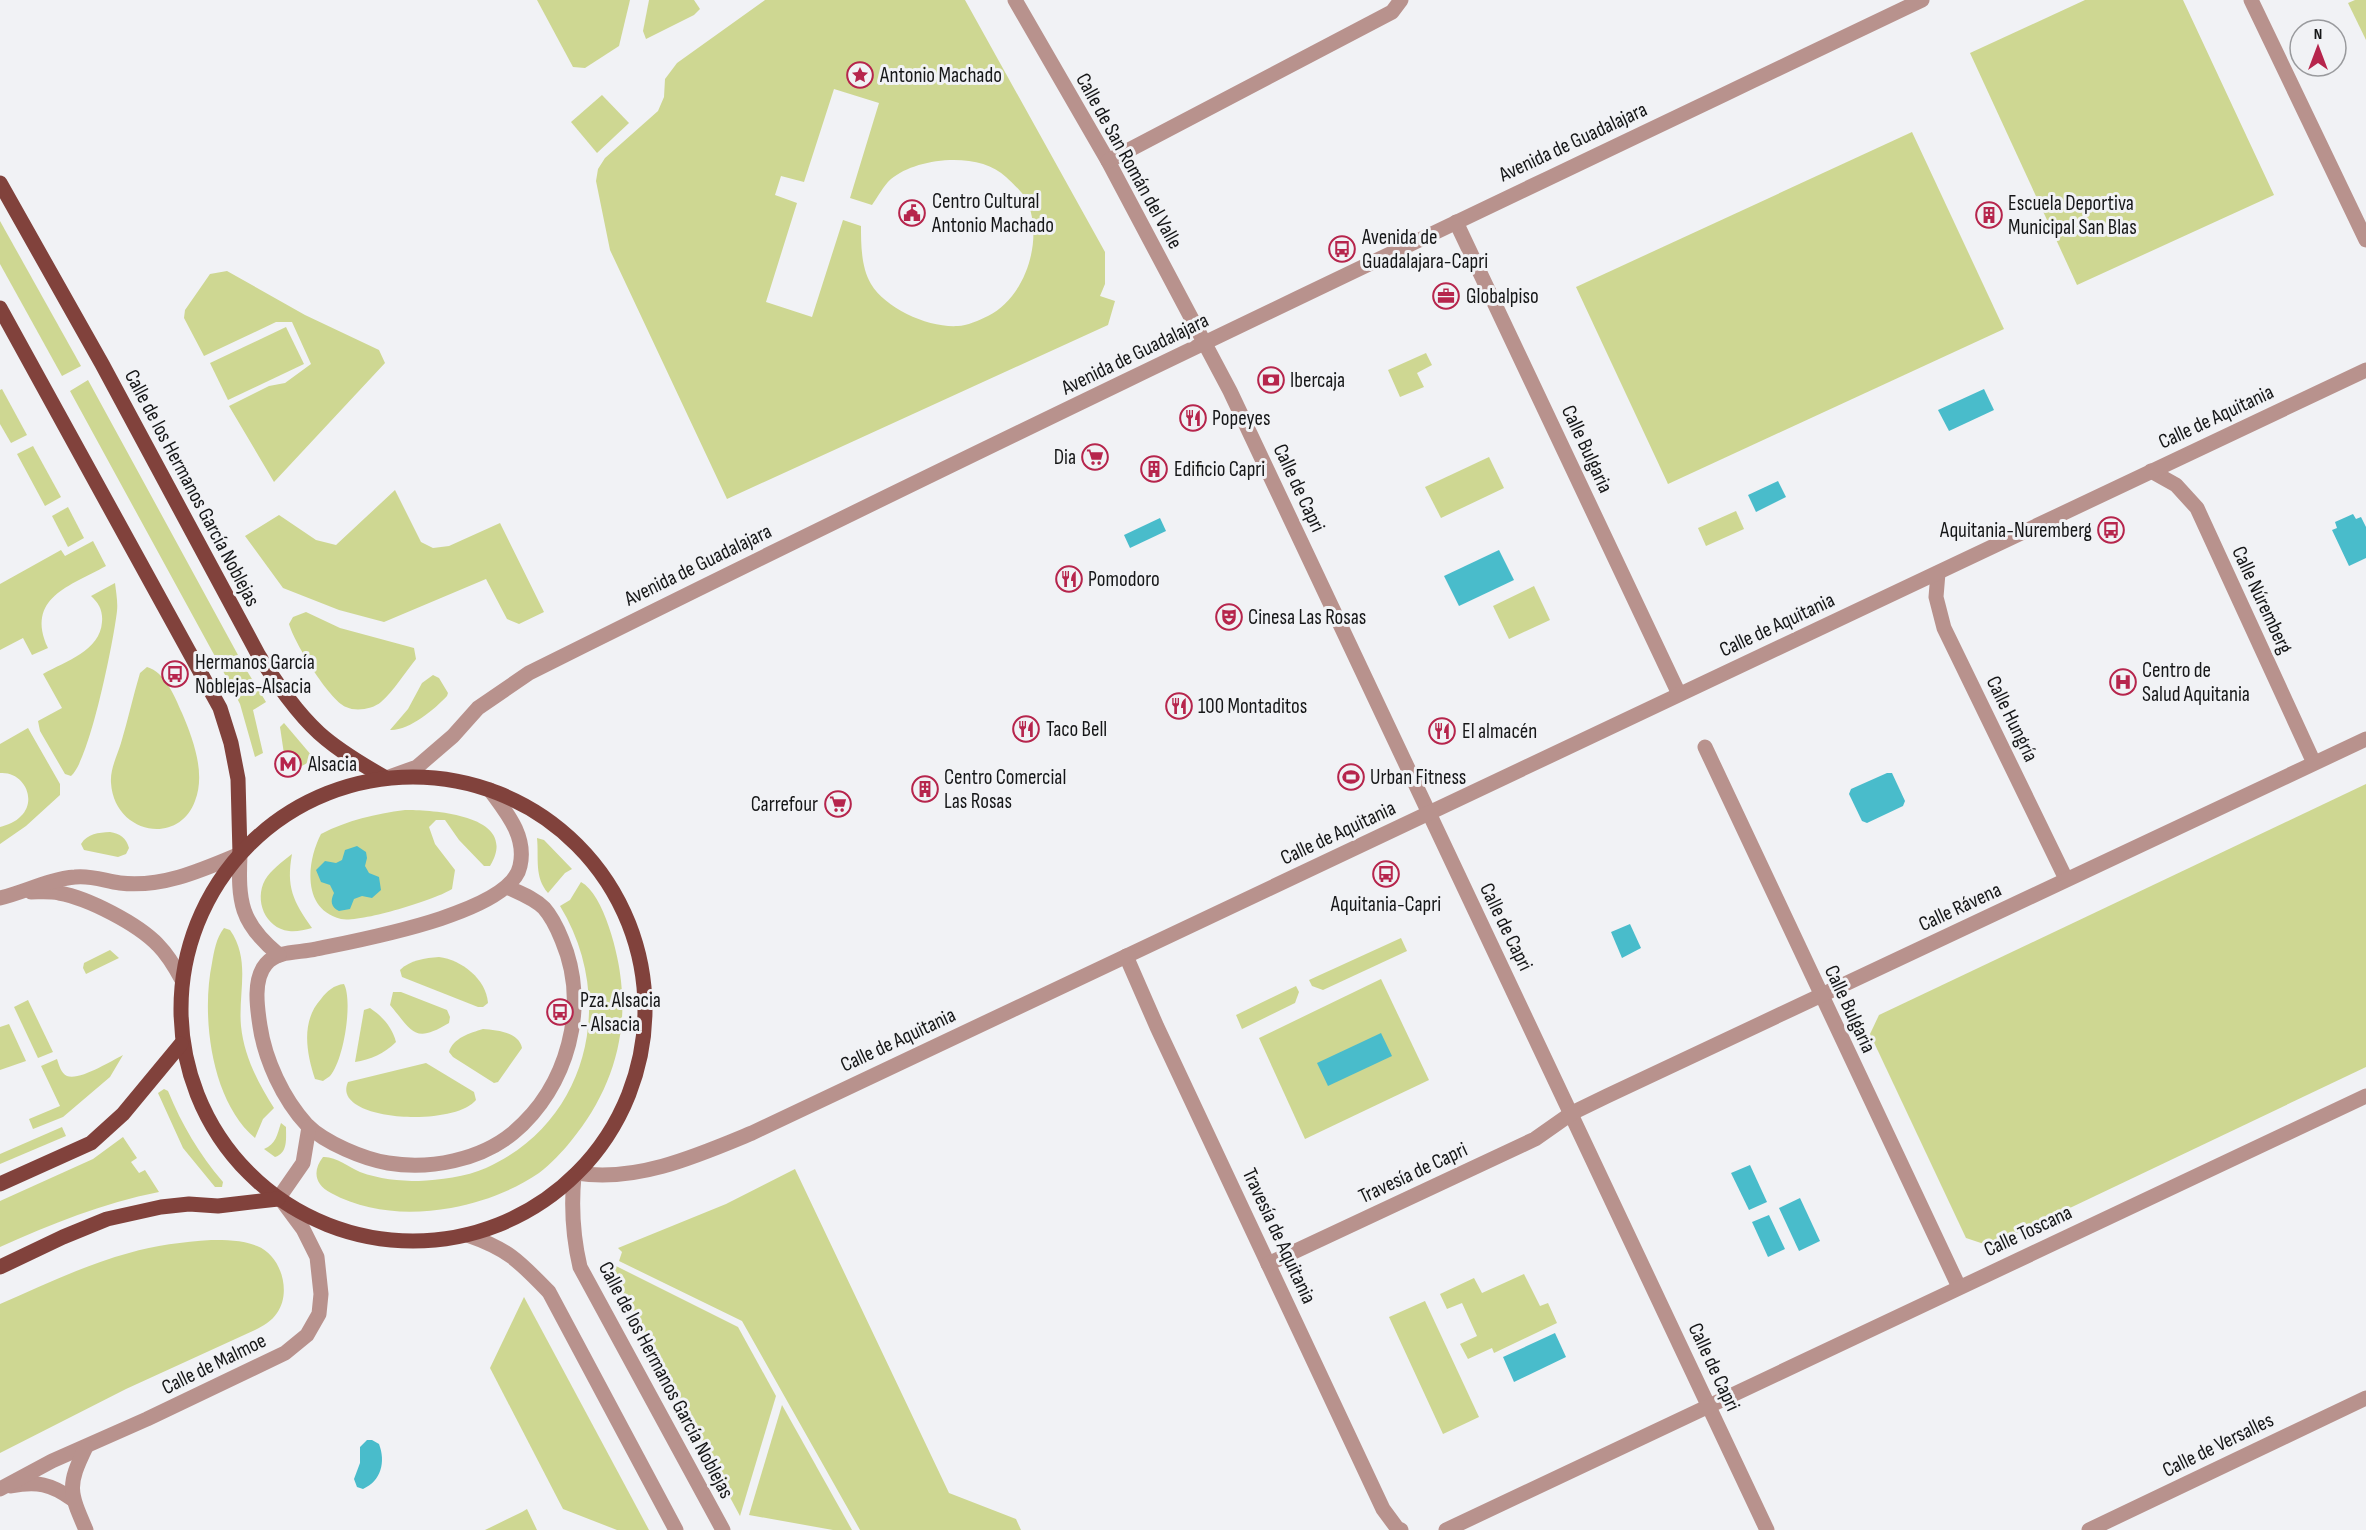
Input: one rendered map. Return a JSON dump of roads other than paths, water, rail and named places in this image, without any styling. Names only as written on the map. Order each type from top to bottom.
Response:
[{"type":"main road","name":"Calle de los Hermanos García Noblejas","points":[[0,183],[102,364],[259,656],[287,698],[319,733],[360,764],[387,778]]},
{"type":"main road","points":[[0,308],[220,708],[231,743],[238,780],[240,854]]},
{"type":"main road","points":[[387,778],[434,778],[489,790],[528,807],[563,832],[593,861],[615,893],[627,919],[642,965],[646,1003],[644,1042],[635,1079],[609,1135],[576,1175],[510,1220],[467,1235],[441,1240],[387,1240],[345,1231],[305,1215],[280,1200],[253,1178],[214,1130],[196,1093],[181,1044],[182,980],[192,934],[212,892],[240,854],[263,831],[289,812],[321,795],[355,784],[387,778]]},
{"type":"main road","points":[[0,1184],[91,1143],[123,1114],[181,1044]]},
{"type":"main road","points":[[0,1267],[63,1236],[107,1219],[161,1207],[189,1204],[218,1206],[280,1200]]},
{"type":"street","name":"Calle de San Román del Valle","points":[[1015,0],[1108,161],[1205,344]]},
{"type":"street","points":[[1108,161],[1392,12],[1401,0]]},
{"type":"street","name":"Avenida de Guadalajara","points":[[387,778],[417,767],[453,736],[478,708],[528,673],[848,515],[1922,0]]},
{"type":"street","points":[[2251,0],[2366,240]]},
{"type":"street","name":"Calle Bulgaria","points":[[1456,222],[1679,694]]},
{"type":"street","name":"Calle de Capri","points":[[1205,344],[1230,390],[1767,1530]]},
{"type":"street","name":"Calle de Aquitania","points":[[576,1175],[602,1176],[634,1171],[712,1150],[2366,370]]},
{"type":"street","name":"Calle Núremberg","points":[[2151,471],[2176,485],[2197,508],[2314,763]]},
{"type":"street","name":"Calle Hungría","points":[[1938,573],[1936,597],[1944,628],[2066,879]]},
{"type":"street","name":"Calle Rávena","points":[[1572,1113],[2366,739]]},
{"type":"street","name":"Calle Bulgaria","points":[[1705,747],[1820,996],[1959,1287]]},
{"type":"street","points":[[489,790],[511,819],[520,839],[520,867],[507,887],[488,900],[459,912],[382,935],[303,952],[279,954],[266,963],[259,982],[258,1010],[262,1040],[282,1090],[309,1126],[353,1152],[375,1161],[405,1166],[446,1163],[491,1148],[513,1133],[530,1116],[546,1095],[562,1066],[572,1038],[574,984],[569,956],[558,931],[544,909],[527,896],[507,887]]},
{"type":"street","points":[[0,898],[76,876],[121,883],[169,880],[205,869],[240,854],[239,878],[244,914],[264,942],[279,954]]},
{"type":"street","points":[[25,891],[60,893],[87,902],[118,917],[156,943],[169,958],[182,980]]},
{"type":"street","name":"Travesía de Aquitania","points":[[1126,956],[1157,1028],[1383,1509],[1401,1530]]},
{"type":"street","name":"Calle Toscana","points":[[1710,1407],[2366,1096]]},
{"type":"street","name":"Travesía de Capri","points":[[1268,1264],[1534,1139],[1572,1113]]},
{"type":"street","points":[[280,1200],[303,1163],[309,1126]]},
{"type":"street","name":"Calle de los Hermanos García Noblejas","points":[[576,1175],[573,1216],[580,1267],[723,1530]]},
{"type":"street","name":"Calle de Malmoe","points":[[1,1488],[51,1461],[86,1447],[285,1353],[307,1335],[319,1314],[321,1294],[317,1257],[303,1229],[280,1200]]},
{"type":"street","points":[[467,1235],[494,1244],[518,1260],[549,1292],[676,1530]]},
{"type":"street","name":"Calle de Versalles","points":[[2089,1530],[2366,1398]]},
{"type":"street","points":[[1446,1530],[1710,1407]]},
{"type":"street","points":[[86,1447],[72,1485],[72,1499],[86,1530]]},
{"type":"street","name":"Calle de Malmoe","points":[[1,1488],[20,1484],[53,1486],[72,1499]]},
{"type":"water","points":[[1984,389],[1994,410],[1949,431],[1938,410]]},
{"type":"water","points":[[1778,481],[1786,497],[1756,512],[1748,495]]},
{"type":"water","points":[[2353,514],[2356,519],[2361,517],[2366,527],[2366,558],[2349,566],[2332,530],[2337,528],[2335,522]]},
{"type":"water","points":[[1160,518],[1166,531],[1130,548],[1124,535]]},
{"type":"water","points":[[1499,550],[1514,580],[1459,606],[1444,576]]},
{"type":"water","points":[[1887,773],[1892,773],[1905,801],[1903,806],[1867,823],[1862,821],[1849,794],[1851,789]]},
{"type":"water","points":[[357,846],[366,852],[365,866],[369,873],[379,877],[381,890],[372,898],[362,896],[354,899],[350,909],[339,911],[332,904],[334,893],[330,885],[321,882],[316,870],[325,861],[336,863],[342,860],[345,850]]},
{"type":"water","points":[[1630,924],[1641,948],[1622,958],[1611,932]]},
{"type":"water","points":[[1381,1033],[1392,1056],[1328,1086],[1317,1063]]},
{"type":"water","points":[[1750,1165],[1767,1202],[1749,1210],[1731,1173]]},
{"type":"water","points":[[1800,1198],[1820,1241],[1799,1251],[1779,1208]]},
{"type":"water","points":[[1769,1215],[1785,1249],[1768,1257],[1752,1222]]},
{"type":"water","points":[[1555,1333],[1566,1357],[1514,1382],[1503,1357]]},
{"type":"water","points":[[367,1440],[379,1444],[382,1464],[378,1476],[363,1489],[357,1487],[354,1479],[360,1463],[360,1447]]},
{"type":"place","name":"Antonio Machado","points":[[860,75]]},
{"type":"place","name":"Centro Cultural Antonio Machado","points":[[912,213]]},
{"type":"place","name":"Escuela Deportiva Municipal San Blas","points":[[1989,215]]},
{"type":"place","name":"Avenida de Guadalajara-Capri","points":[[1342,249]]},
{"type":"place","name":"Globalpiso","points":[[1446,296]]},
{"type":"place","name":"Ibercaja","points":[[1271,380]]},
{"type":"place","name":"Popeyes","points":[[1193,418]]},
{"type":"place","name":"Dia","points":[[1095,457]]},
{"type":"place","name":"Edificio Capri","points":[[1154,469]]},
{"type":"place","name":"Aquitania-Nuremberg","points":[[2111,530]]},
{"type":"place","name":"Pomodoro","points":[[1069,579]]},
{"type":"place","name":"Cinesa Las Rosas","points":[[1229,617]]},
{"type":"place","name":"Hermanos García Noblejas-Alsacia","points":[[175,674]]},
{"type":"place","name":"Centro de Salud Aquitania","points":[[2123,682]]},
{"type":"place","name":"100 Montaditos","points":[[1179,706]]},
{"type":"place","name":"Taco Bell","points":[[1026,729]]},
{"type":"place","name":"El almacén","points":[[1442,731]]},
{"type":"place","name":"Alsacia","points":[[288,764]]},
{"type":"place","name":"Urban Fitness","points":[[1351,777]]},
{"type":"place","name":"Centro Comercial Las Rosas","points":[[925,789]]},
{"type":"place","name":"Carrefour","points":[[838,804]]},
{"type":"place","name":"Aquitania-Capri","points":[[1386,874]]},
{"type":"place","name":"Pza. Alsacia - Alsacia","points":[[560,1012]]}]
